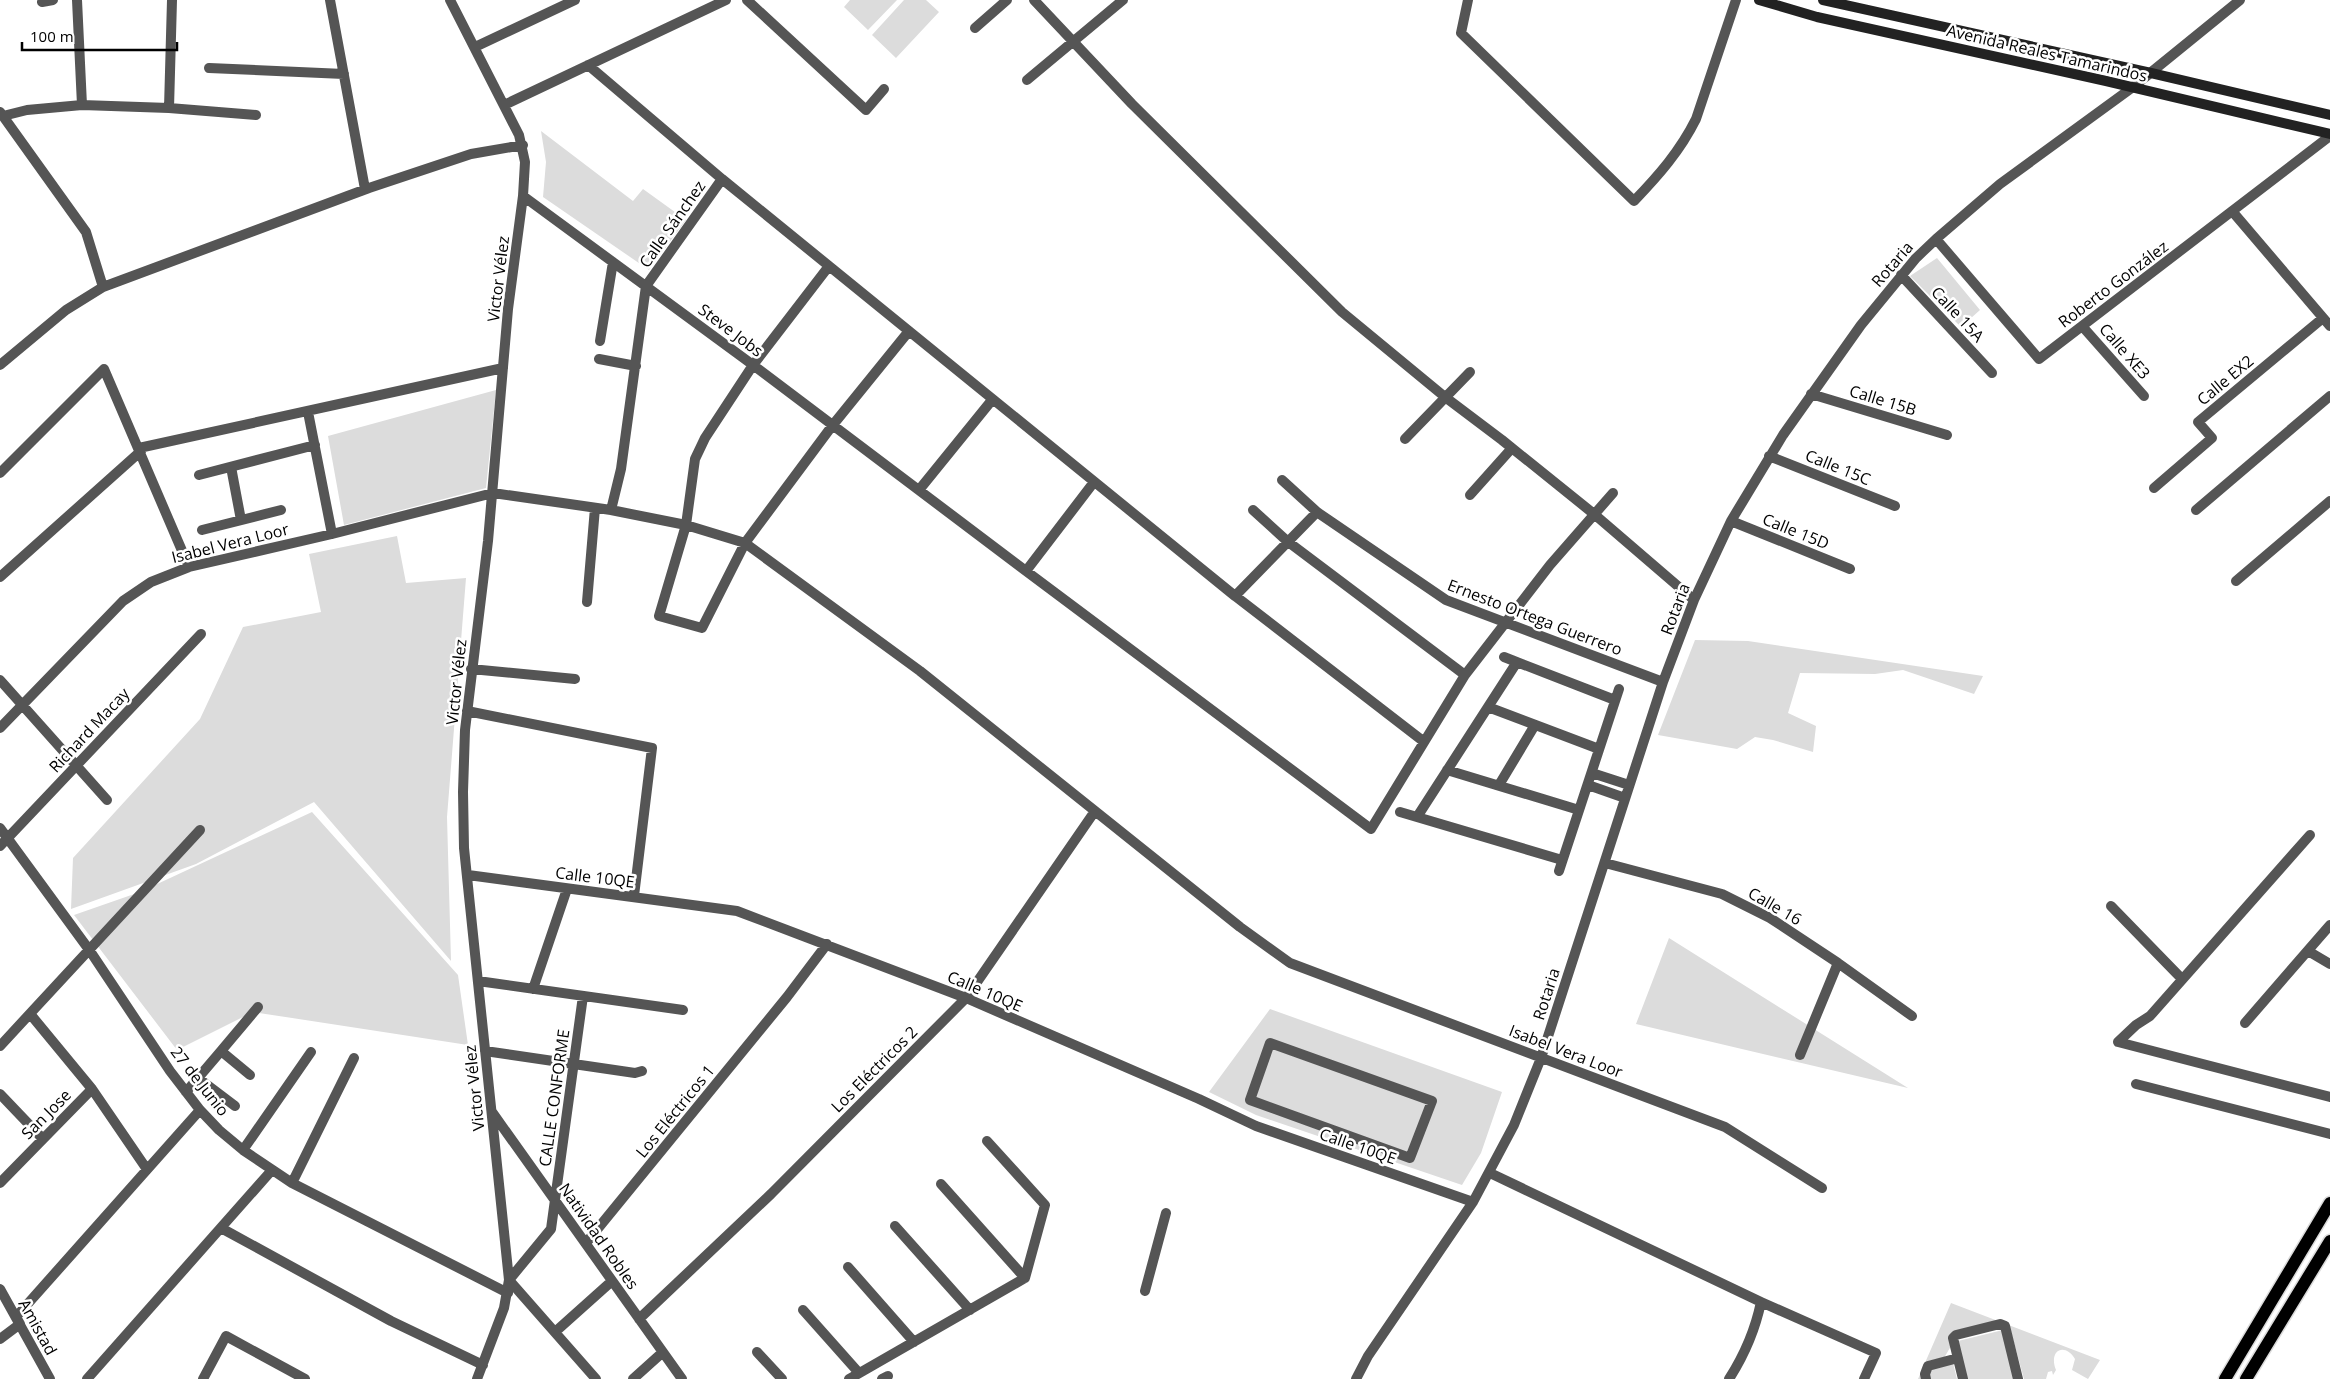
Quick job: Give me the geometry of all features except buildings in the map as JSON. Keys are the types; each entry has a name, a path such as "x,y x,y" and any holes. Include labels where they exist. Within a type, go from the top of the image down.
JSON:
{"main road":[{"name":"Avenida Reales Tamarindos","path":"1759,0 1837,22 2133,87 2330,135"},
{"name":"Avenida Reales Tamarindos","path":"1824,0 2152,73 2330,115"},
{"path":"1837,22 1841,5"},
{"path":"2225,1379 2330,1203"},
{"path":"2246,1379 2330,1241"}],"street":[{"path":"42,2 53,0"},
{"path":"77,0 82,103"},
{"path":"169,108 172,0"},
{"path":"322,0 330,0 365,189"},
{"name":"Victor Vélez","path":"450,0 504,105 522,145 525,162 523,196 502,368 486,561 467,711 463,817 509,1280 508,1293 477,1379"},
{"path":"475,47 575,0"},
{"path":"504,105 726,0"},
{"path":"747,0 866,110 884,89"},
{"path":"974,28 1007,0"},
{"path":"1034,0 1132,104 1332,302 1446,397 1594,514 1694,600"},
{"path":"1027,80 1123,0"},
{"path":"1468,0 1461,33 1634,200 1665,168 1688,135 1703,99 1736,0"},
{"name":"Rotaria","path":"1356,1379 1368,1356 1473,1202 1514,1125 1541,1058 1663,682 1694,600 1731,521 1769,456 1861,325 1901,275 1936,239 2000,184 2152,73 2240,0"},
{"path":"588,65 722,179 992,400 1235,596 1423,741 1465,675 1550,565 1613,493"},
{"path":"209,68 344,74"},
{"path":"103,287 86,232 1,114 82,103 256,115"},
{"name":"Roberto González","path":"1936,239 2039,359 2330,135"},
{"path":"0,365 66,310 103,287 365,189 471,154 522,145"},
{"name":"Calle Sánchez","path":"646,286 722,179"},
{"name":"Steve Jobs","path":"523,196 753,365 1371,829 1423,741"},
{"path":"2232,211 2326,322"},
{"path":"600,341 613,262"},
{"path":"829,266 753,365 705,438 695,459 686,525 659,616 702,628 745,543 832,426 909,331"},
{"name":"Calle 15A","path":"1901,275 1992,373"},
{"path":"611,510 621,469 646,286"},
{"name":"Calle EX2","path":"2154,488 2212,438 2198,422 2326,322"},
{"name":"Calle XE3","path":"2082,326 2144,396"},
{"path":"599,359 636,366"},
{"path":"0,577 140,450 502,368"},
{"path":"0,473 104,369 190,567"},
{"path":"1405,439 1470,372"},
{"name":"Calle 15B","path":"1811,394 1947,435"},
{"path":"2196,510 2330,396"},
{"path":"919,490 992,400"},
{"path":"308,412 332,534"},
{"path":"199,475 315,445"},
{"path":"1470,495 1512,448"},
{"name":"Calle 15C","path":"1769,456 1895,506"},
{"path":"231,468 242,520"},
{"name":"Ernesto Ortega Guerrero","path":"1282,480 1316,512 1439,596 1663,682"},
{"path":"1026,571 1094,482"},
{"name":"Isabel Vera Loor","path":"0,728 122,601 151,582 190,567 332,534 493,493 611,510 686,525 745,543 920,671 1240,927 1290,963 1725,1127 1822,1188"},
{"path":"2236,581 2330,500"},
{"path":"587,602 595,508"},
{"path":"202,530 281,510"},
{"path":"1252,510 1287,541 1465,675"},
{"path":"1235,596 1316,512"},
{"name":"Calle 15D","path":"1731,521 1850,568"},
{"name":"Richard Macay","path":"0,846 201,634"},
{"path":"1504,657 1615,700"},
{"path":"1417,817 1518,662"},
{"path":"471,669 574,679"},
{"path":"0,680 107,800"},
{"path":"1559,871 1619,689"},
{"path":"1488,707 1599,749"},
{"path":"467,711 652,748 634,896"},
{"path":"1499,785 1535,725"},
{"path":"1447,770 1579,810"},
{"path":"1592,773 1629,785"},
{"path":"1588,785 1625,798"},
{"name":"Los Eléctricos 2","path":"639,1319 771,1194 966,998 1095,811"},
{"path":"1400,812 1562,860"},
{"name":"27 de Junio","path":"0,828 90,951 186,1092 219,1130 292,1183 508,1293"},
{"path":"0,1046 31,1015 200,830"},
{"path":"2310,835 2150,1016 2136,1025 2118,1042 2330,1097"},
{"name":"Calle 16","path":"1605,863 1722,894 1770,918 1838,963 1912,1016"},
{"name":"Calle 10QE","path":"468,875 737,911 966,998 1199,1099 1256,1126 1473,1202"},
{"path":"534,989 566,889"},
{"path":"2111,906 2182,979"},
{"path":"2245,1023 2330,925"},
{"name":"Los Eléctricos 1","path":"586,1243 787,997 827,944"},
{"path":"2308,951 2330,964"},
{"path":"1800,1055 1838,963"},
{"path":"478,981 683,1010"},
{"name":"CALLE CONFORME","path":"509,1280 551,1230 583,996"},
{"path":"186,1092 258,1007"},
{"path":"31,1015 92,1089 146,1168"},
{"path":"1270,1043 1432,1101 1410,1158 1250,1100 1270,1043"},
{"path":"221,1051 250,1075"},
{"path":"486,1051 635,1073 642,1071"},
{"path":"244,1150 311,1052"},
{"path":"292,1183 354,1058"},
{"path":"198,1078 235,1106"},
{"path":"2136,1084 2330,1134"},
{"name":"San Jose","path":"0,1183 92,1089"},
{"path":"0,1094 42,1138"},
{"path":"0,1339 146,1168 200,1110"},
{"name":"Natividad Robles","path":"492,1111 682,1379"},
{"path":"849,1379 1025,1278 1045,1205 987,1141"},
{"path":"87,1379 272,1170"},
{"path":"1490,1173 1761,1302 1876,1353 1864,1379"},
{"path":"941,1184 1025,1278"},
{"path":"1145,1291 1166,1213"},
{"path":"895,1226 970,1310"},
{"path":"221,1228 391,1321 483,1365"},
{"path":"848,1267 914,1342"},
{"path":"509,1280 596,1379"},
{"path":"555,1332 612,1281"},
{"name":"Amistad","path":"0,1289 50,1379"},
{"path":"1729,1379 1746,1352 1761,1302"},
{"path":"803,1310 860,1373"},
{"path":"1963,1379 1953,1338 1956,1334 2000,1324 2005,1326 2018,1379"},
{"path":"203,1379 226,1336 304,1379"},
{"path":"633,1379 662,1352"},
{"path":"757,1352 782,1379"},
{"path":"1926,1379 1925,1374 1928,1366 1958,1358"}],"shaded area":[{"path":"850,0 897,0 868,30 844,7"},
{"path":"904,0 926,0 939,12 896,58 872,35"},
{"path":"541,131 633,201 643,189 686,220 649,270 543,197 546,162"},
{"path":"1937,258 1980,310 1961,327 1910,276"},
{"path":"496,390 486,488 344,525 328,436"},
{"path":"397,536 406,583 466,578 447,817 451,961 314,802 196,864 71,909 73,858 200,719 243,627 321,612 309,554"},
{"path":"1695,640 1748,641 1983,676 1974,694 1903,670 1875,674 1800,673 1788,713 1816,726 1813,752 1773,740 1755,737 1737,749 1658,735"},
{"path":"312,812 458,975 468,1045 253,1012 177,1050 74,915 140,892"},
{"path":"1669,938 1908,1088 1636,1024"},
{"path":"1270,1009 1502,1092 1481,1153 1462,1185 1256,1115 1209,1092"},
{"path":"1951,1303 2100,1360 2088,1379 2072,1370 2075,1359 2067,1351 2062,1350 2056,1353 2054,1357 2056,1370 2053,1375 2052,1371 2048,1372 2046,1379 2024,1379 2010,1328 1954,1331 1951,1346 1944,1358 1928,1361 1923,1379 1918,1379"},
{"path":"2003,1330 2015,1379 1967,1379 1958,1341"},
{"path":"1953,1363 1957,1379 1931,1379 1929,1369"}]}
